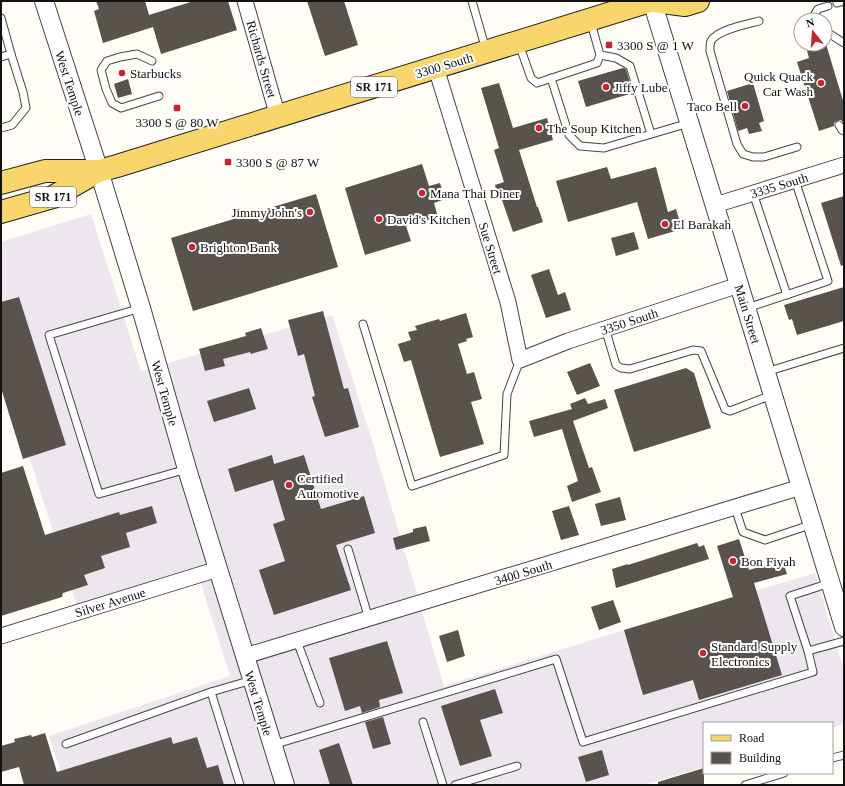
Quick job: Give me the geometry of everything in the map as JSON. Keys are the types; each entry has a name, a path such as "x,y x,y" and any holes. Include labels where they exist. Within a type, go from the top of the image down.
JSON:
{"main road":[{"name":"3300 South","path":"1,183 45,171 99,170 117,166 651,1"},
{"path":"655,1 685,5 698,1"},
{"name":"3300 South","path":"1,212 52,197 99,170"}],"street":[{"name":"West Temple","path":"44,1 99,170 141,308 187,469 285,785"},
{"name":"Richards Street","path":"245,1 278,117"},
{"name":"Main Street","path":"651,1 844,627"},
{"name":"Sue Street","path":"436,68 508,302 520,360"},
{"name":"3335 South","path":"715,205 844,165"},
{"name":"3350 South","path":"520,360 605,328 739,285"},
{"name":"3400 South","path":"245,656 801,487"},
{"name":"Silver Avenue","path":"1,636 218,569"}],"lane":[{"path":"472,1 487,52"},
{"path":"816,12 818,9 828,6"},
{"path":"1,18 23,92 26,108 12,125 1,128"},
{"path":"519,42 531,78 537,83 597,63 600,55 590,20"},
{"path":"758,21 735,27 720,33 711,41 710,51 737,144 743,154 753,158 764,157 797,147"},
{"path":"833,36 844,43"},
{"path":"1,57 12,54"},
{"path":"152,61 137,54 120,56 107,62 102,70 106,89 112,103 121,108 159,96"},
{"path":"600,55 616,58 630,66 651,134"},
{"path":"551,78 569,135 580,146 604,148 689,123"},
{"path":"840,125 844,131"},
{"path":"746,309 828,281 795,180"},
{"path":"753,193 787,295"},
{"path":"141,308 49,335 99,494 187,469"},
{"path":"363,324 412,486 504,455 507,394 520,360"},
{"path":"605,328 616,364 621,368 630,369 694,350 701,351 725,409 730,411 773,395"},
{"path":"766,372 844,348"},
{"path":"735,508 743,532 765,540 813,524"},
{"path":"348,549 369,619"},
{"path":"273,745 556,659 583,742 813,672 808,651 790,596 831,583"},
{"path":"297,641 320,703"},
{"path":"808,651 844,641"},
{"path":"66,744 211,692 252,680"},
{"path":"211,692 240,785"},
{"path":"423,722 443,785"},
{"path":"833,758 844,754"},
{"path":"455,785 517,766"},
{"path":"745,785 781,774"}],"shaded area":[{"path":"91,214 141,371 332,315 371,437 444,686 815,573 844,670 844,724 833,728 833,722 703,722 703,767 644,785 65,785 49,736 230,676 196,568 76,604 1,368 1,242"}],"building":[{"path":"96,1 145,1 149,15 194,1 228,1 237,30 161,54 153,27 103,43 94,11 99,9"},
{"path":"307,1 344,1 358,45 325,56"},
{"name":"Quick Quack Car Wash","path":"807,52 828,52 844,104 844,123 841,120 837,121 834,123 834,126 819,131 797,62 809,58"},
{"name":"Jiffy Lube","path":"623,68 626,69 633,93 586,107 578,81"},
{"path":"128,79 132,94 118,98 114,84"},
{"path":"499,83 513,128 547,118 553,140 519,150 543,222 513,232 501,197 498,198 495,185 504,182 494,150 499,148 481,88"},
{"name":"Taco Bell","path":"753,83 764,121 759,123 762,131 749,134 747,128 738,131 727,91"},
{"path":"422,164 429,186 440,183 445,199 434,203 438,217 406,226 411,241 365,255 345,188"},
{"path":"607,167 611,179 656,167 668,212 676,209 682,229 648,239 637,202 568,222 556,181"},
{"path":"316,194 338,267 193,311 171,238"},
{"path":"844,196 844,265 841,266 821,203"},
{"path":"634,232 639,249 616,256 611,238"},
{"path":"549,269 558,295 565,292 571,310 546,318 531,275"},
{"path":"844,287 844,321 797,335 792,319 789,320 784,305"},
{"path":"19,297 66,445 23,459 1,388 1,302"},
{"path":"323,311 344,389 348,388 359,427 325,437 312,397 315,396 304,354 298,356 288,320"},
{"path":"466,313 473,337 458,344 467,374 474,372 482,399 471,402 484,444 440,457 411,360 404,362 398,344 411,340 408,332 417,330 415,326 439,319 440,321"},
{"path":"261,328 268,349 223,359 225,366 205,371 199,349 246,336 245,333"},
{"path":"590,363 600,386 577,395 567,372"},
{"path":"686,368 694,373 711,428 634,452 614,390"},
{"path":"249,388 256,409 214,422 207,401"},
{"path":"585,398 588,404 605,399 608,408 573,421 589,468 592,467 601,492 572,502 567,486 578,481 562,429 534,437 529,421 572,409 570,404"},
{"path":"272,455 274,464 304,455 321,509 364,496 375,533 336,545 351,590 274,615 259,570 285,561 273,524 285,520 273,480 235,492 228,469"},
{"path":"23,466 45,535 119,512 120,515 152,506 157,523 126,533 130,547 101,556 105,568 84,575 88,585 63,593 62,597 1,616 1,473"},
{"path":"620,497 626,520 601,526 595,504"},
{"path":"569,506 579,535 561,540 552,511"},
{"path":"426,526 430,541 396,550 393,538 413,532 413,529"},
{"name":"Standard Supply Electronics","path":"739,539 749,570 782,560 787,574 754,583 782,675 699,700 693,680 643,695 624,630 733,597 717,546"},
{"path":"697,543 699,547 704,545 709,559 616,588 612,569"},
{"path":"613,600 621,622 599,630 591,607"},
{"path":"458,630 465,656 447,662 439,636"},
{"path":"387,641 403,693 379,700 380,707 362,713 360,706 345,711 329,658"},
{"path":"495,689 503,713 480,720 492,756 460,766 441,706"},
{"path":"383,717 391,744 373,749 365,722"},
{"path":"45,733 57,772 171,737 173,744 197,737 207,768 218,765 224,785 24,785 19,767 1,772 1,746 15,742 14,739 31,735 32,737"},
{"path":"339,743 353,785 330,785 319,750"},
{"path":"602,750 609,775 586,782 578,757"},
{"path":"703,768 704,785 658,785 658,782"}],"place":[{"name":"3300 S @ 1 W","path":"609,45"},
{"name":"Starbucks","path":"122,73"},
{"name":"Quick Quack Car Wash","path":"821,83"},
{"name":"Jiffy Lube","path":"606,87"},
{"name":"Taco Bell","path":"745,106"},
{"name":"3300 S @ 80 W","path":"177,108"},
{"name":"The Soup Kitchen","path":"539,128"},
{"name":"3300 S @ 87 W","path":"228,162"},
{"name":"Mana Thai Diner","path":"422,193"},
{"name":"Jimmy John's","path":"310,212"},
{"name":"David's Kitchen","path":"379,219"},
{"name":"El Barakah","path":"665,224"},
{"name":"Brighton Bank","path":"192,247"},
{"name":"Certified Automotive","path":"289,485"},
{"name":"Bon Fiyah","path":"733,561"},
{"name":"Standard Supply Electronics","path":"703,653"}]}
